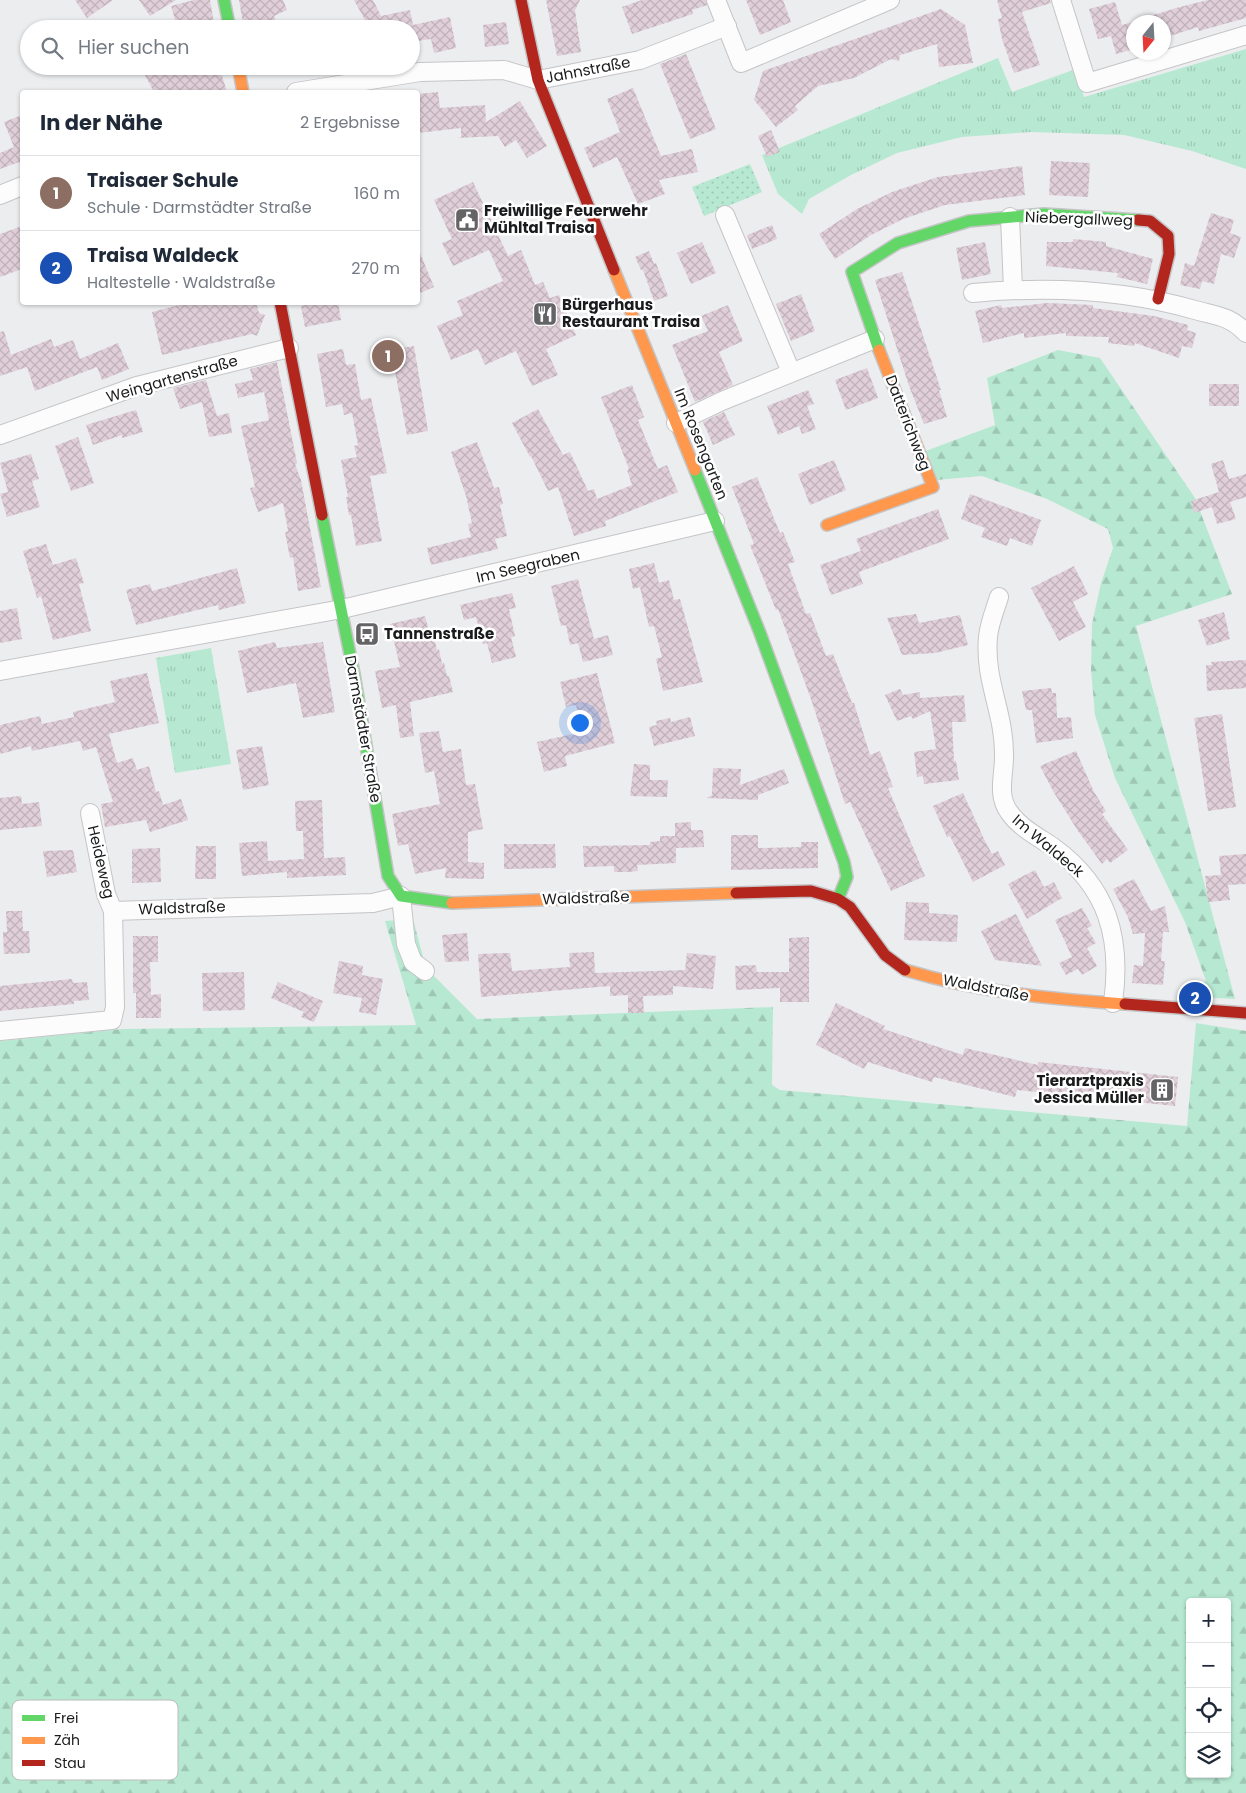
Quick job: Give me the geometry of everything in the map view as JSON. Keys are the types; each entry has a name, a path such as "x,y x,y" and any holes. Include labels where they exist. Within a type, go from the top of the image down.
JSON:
{"street":[{"path":"224,0 228,20"},
{"name":"Im Rosengarten","path":"521,0 538,80 760,633 844,862 847,877 838,898"},
{"path":"716,0 742,63 890,0"},
{"path":"1061,0 1087,83 1246,35"},
{"name":"Jahnstraße","path":"420,72 504,70 538,80 640,60 727,26"},
{"path":"240,75 243,90"},
{"name":"Jahnstraße","path":"308,90 401,75"},
{"path":"0,195 20,187"},
{"path":"725,215 791,372"},
{"name":"Niebergallweg","path":"852,272 898,243 969,221 1053,215 1150,222 1168,236 1169,254 1158,299"},
{"name":"Niebergallweg","path":"1010,217 1014,289"},
{"name":"Datterichweg","path":"827,524 933,487 875,339 852,272"},
{"path":"973,293 1014,289 1080,290 1158,299 1234,321 1246,333"},
{"name":"Darmstädter Straße","path":"281,305 342,609 388,876 401,896 406,944 413,962 425,971"},
{"path":"676,423 791,372 875,339"},
{"name":"Weingartenstraße","path":"0,435 137,386 289,348"},
{"name":"Im Seegraben","path":"342,609 715,521"},
{"name":"Im Waldeck","path":"999,597 988,636 988,666 990,683 1003,733 1005,755 1001,786 1003,799 1008,811 1025,829 1053,847 1081,870 1100,895 1115,943 1116,969 1112,1003"},
{"path":"0,671 342,609"},
{"name":"Heideweg","path":"90,813 106,894 113,910"},
{"name":"Waldstraße","path":"113,910 373,903 401,896 444,903 803,891 838,898 850,907 885,955 905,970 935,979 1035,998 1246,1013"},
{"path":"0,1031 112,1020 115,1007 113,910"}],"green space":[{"path":"1246,49 1246,169 1192,151 1124,135 1031,132 962,137 897,153 851,175 809,199 802,214 778,194 762,155 998,58 1012,92 1076,69 1084,97"},
{"path":"750,164 762,192 704,216 692,187"},
{"path":"1058,350 1100,358 1195,498 1232,594 1136,626 1235,999 1180,996 1206,981 1185,922 1115,778 1095,715 1091,670 1092,624 1101,583 1113,548 1108,529 1047,499 982,476 936,480 923,452 995,425 987,378"},
{"path":"211,648 231,764 175,773 156,658"},
{"path":"413,919 426,968 477,1019 773,1007 772,1085 780,1090 1187,1126 1196,1023 1246,1031 1246,1793 0,1793 0,1041 122,1029 416,1025 385,921"}],"building":[{"path":"75,0 113,0 87,18"},
{"path":"139,0 176,0 150,16"},
{"path":"194,0 210,0 213,20 175,20 171,6"},
{"path":"239,0 283,0 287,10 274,16 275,20 242,20"},
{"path":"354,0 373,0 381,16 410,10 412,20 365,20"},
{"path":"546,0 580,0 575,10 581,52 557,56"},
{"path":"642,0 706,0 707,5 692,10 693,14 632,34 622,7"},
{"path":"746,0 783,0 791,22 760,35"},
{"path":"997,0 1050,0 1051,3 1022,12 1040,65 1014,73 1002,39 998,19 1002,18"},
{"path":"1208,0 1246,0 1246,18 1199,31 1198,27 1171,36 1171,15 1154,15"},
{"path":"1115,2 1122,25 1126,24 1126,51 1116,54 1111,36 1098,39 1089,9"},
{"path":"941,9 965,25 973,63 939,67 937,44 900,55 899,61 891,59 854,78 818,86 795,106 798,110 776,127 754,100 763,71"},
{"path":"450,17 456,48 434,53 431,39 420,41 420,23"},
{"path":"506,22 509,44 485,47 483,25"},
{"path":"686,54 716,129 690,139 660,64"},
{"path":"145,75 222,75 226,90 153,90"},
{"path":"633,88 661,156 692,149 698,172 659,180 665,194 638,204 617,157 593,168 584,148 620,132 607,99"},
{"path":"438,92 440,108 485,105 486,122 520,101 547,146 527,158 516,140 505,147 498,136 458,138 461,137 461,128 420,133 420,94"},
{"path":"20,116 20,164 19,162 0,169 0,153 14,147 4,122"},
{"path":"771,130 780,152 767,157 758,136"},
{"path":"1051,161 1090,163 1088,197 1049,195"},
{"path":"1022,166 1025,195 945,205 903,219 871,235 835,259 819,234 857,209 892,192 938,177"},
{"path":"473,182 508,256 521,250 535,285 543,282 550,298 559,295 576,335 546,349 558,375 532,386 516,351 485,365 478,349 451,360 437,326 463,315 457,301 503,281 489,250 453,266 442,243 452,239 434,200"},
{"path":"1211,213 1234,220 1230,233 1241,237 1234,258 1221,254 1214,284 1202,281 1200,289 1180,285 1185,263 1194,266"},
{"path":"772,225 777,239 752,249 747,235"},
{"path":"20,227 20,270 0,277 0,234"},
{"path":"1073,239 1106,242 1106,246 1153,259 1147,284 1117,277 1118,273 1046,266 1047,242 1073,242"},
{"path":"702,242 716,273 691,284 677,253"},
{"path":"985,242 991,274 962,280 956,248"},
{"path":"649,251 654,264 656,263 668,296 654,301 643,270 641,270 635,257"},
{"path":"420,253 434,287 420,293"},
{"path":"902,272 941,390 939,390 947,417 924,424 909,386 875,280"},
{"path":"801,294 815,331 791,341 776,304"},
{"path":"1047,303 1093,305 1093,308 1154,316 1188,325 1187,330 1196,333 1192,348 1182,346 1179,358 1135,343 1134,346 1108,343 1109,337 1066,336 1066,333 1024,338 1024,333 983,343 975,311 1001,305 1002,308"},
{"path":"179,305 257,305 259,313 265,315 257,336 252,334 162,355 152,312"},
{"path":"338,305 341,320 305,327 301,306"},
{"path":"728,305 743,341 719,352 733,385 695,402 672,345 708,331 701,316"},
{"path":"4,331 11,355 51,339 54,347 73,340 80,359 118,343 129,369 102,380 97,367 35,391 27,367 0,376 0,332"},
{"path":"414,346 428,431 407,435 391,350"},
{"path":"343,349 346,365 355,364 361,400 371,398 387,473 370,476 382,541 356,546 351,515 349,515 346,497 348,497 341,460 357,457 354,446 358,445 352,413 344,415 342,404 326,407 317,354"},
{"path":"277,362 297,463 295,464 301,480 321,587 298,591 293,557 290,558 285,532 288,531 283,503 258,512 250,488 255,487 241,426 269,420 264,392 238,398 235,384 253,380 250,369"},
{"path":"867,368 878,398 846,410 835,380"},
{"path":"206,380 217,416 229,413 232,433 209,437 202,402 180,409 173,388"},
{"path":"1209,384 1239,384 1239,406 1209,406"},
{"path":"632,385 644,417 638,420 658,469 667,465 678,492 605,521 606,526 574,536 558,487 548,491 512,423 538,409 563,455 570,452 588,491 594,489 597,499 632,485 627,470 629,469 601,397"},
{"path":"808,390 814,404 807,406 816,429 802,434 799,426 778,435 767,406"},
{"path":"136,410 143,432 122,438 122,435 93,445 86,425"},
{"path":"724,412 735,435 713,445 703,422"},
{"path":"78,437 94,483 71,491 55,446"},
{"path":"477,442 494,488 499,487 503,504 500,505 507,536 495,539 498,549 431,565 427,548 471,537 468,524 472,523 466,496 451,452"},
{"path":"31,454 39,479 32,481 40,507 7,517 0,494 8,492 0,463"},
{"path":"834,460 846,490 810,505 798,474"},
{"path":"1223,460 1229,479 1246,474 1246,497 1230,502 1236,519 1217,524 1212,507 1194,513 1191,501 1219,492 1211,464"},
{"path":"757,477 780,533 783,532 795,562 788,564 806,614 810,613 826,656 833,654 852,703 854,703 870,755 880,751 893,787 888,788 925,876 891,891 850,802 845,804 812,702 778,609 776,610 750,545 754,544 732,487"},
{"path":"970,494 1041,520 1032,546 1010,538 1007,546 981,537 985,528 961,519"},
{"path":"938,509 949,539 859,572 863,584 831,595 820,565 861,551 856,539"},
{"path":"46,544 53,565 76,558 84,583 79,584 91,631 53,640 41,596 37,598 23,551"},
{"path":"654,563 659,583 669,580 674,600 680,599 703,682 663,691 656,659 662,657 654,626 649,627 640,587 633,589 629,569"},
{"path":"1074,566 1088,594 1073,602 1086,627 1059,641 1031,588"},
{"path":"237,568 246,603 219,610 218,605 136,625 126,590 150,584 152,591"},
{"path":"578,579 594,639 608,635 613,655 583,662 578,643 570,645 566,625 561,626 551,586"},
{"path":"512,593 516,608 509,609 515,636 511,637 516,657 492,663 487,643 483,644 476,617 464,620 460,605"},
{"path":"17,608 22,639 0,643 0,611"},
{"path":"1224,612 1230,639 1207,646 1198,620"},
{"path":"916,614 919,623 960,615 968,645 935,653 902,655 887,618"},
{"path":"425,616 430,635 433,634 453,692 410,702 414,736 400,738 396,705 382,708 375,671 400,667 390,624"},
{"path":"275,642 277,648 323,642 335,712 303,718 296,683 247,693 238,651"},
{"path":"1246,660 1246,688 1207,691 1206,665 1212,665 1211,662"},
{"path":"147,673 159,723 109,734 117,763 133,758 137,770 149,766 156,792 159,791 163,805 181,799 188,820 150,832 146,820 105,827 101,804 113,802 96,747 83,751 80,741 32,751 31,746 0,754 0,725 40,716 42,724 74,717 73,712 115,702 110,681"},
{"path":"597,673 615,743 565,756 567,766 544,772 537,742 582,732 576,705 566,707 560,682"},
{"path":"1051,688 1052,693 1056,693 1057,718 1071,717 1073,738 1036,743 1032,710 1026,710 1022,691"},
{"path":"900,689 903,695 920,692 920,698 964,695 966,722 952,722 954,761 956,761 959,780 924,784 923,776 917,777 914,752 936,749 930,711 913,719 911,716 897,721 885,695"},
{"path":"1222,714 1236,807 1208,811 1194,718"},
{"path":"690,717 695,736 654,746 649,727 657,725 656,721 670,718 671,722"},
{"path":"439,731 443,752 461,749 466,785 475,784 483,829 468,832 468,862 484,863 484,879 445,878 446,868 415,874 408,844 398,846 392,814 440,804 434,771 425,773 419,733"},
{"path":"262,746 269,785 243,790 236,750"},
{"path":"1076,751 1094,792 1106,811 1102,814 1128,850 1110,863 1107,859 1102,864 1078,831 1040,766"},
{"path":"634,764 650,765 650,780 668,780 667,797 630,796"},
{"path":"713,768 741,769 740,785 784,769 789,783 758,795 758,800 707,798 712,795"},
{"path":"963,793 992,854 998,851 1005,865 973,882 950,836 947,837 933,806"},
{"path":"21,796 22,804 39,802 42,826 0,830 0,798"},
{"path":"322,800 324,858 345,857 346,875 287,878 287,872 242,876 239,843 267,841 268,861 304,859 303,831 296,831 295,801"},
{"path":"691,822 691,830 703,830 704,847 676,848 676,863 637,865 638,871 628,872 614,872 614,866 584,867 583,846 650,845 650,842 660,841 660,836 675,836 675,823"},
{"path":"731,835 758,835 758,848 801,847 801,842 818,842 818,868 731,870"},
{"path":"504,844 555,844 556,868 504,869"},
{"path":"196,846 216,846 216,879 195,879"},
{"path":"160,848 161,882 132,883 132,849"},
{"path":"73,850 77,872 47,877 43,851"},
{"path":"1246,854 1246,884 1228,885 1230,900 1208,902 1205,876 1221,875 1219,856"},
{"path":"1035,870 1044,887 1054,882 1062,898 1027,919 1008,884"},
{"path":"1134,879 1151,911 1165,906 1169,932 1163,932 1161,961 1165,961 1163,985 1132,983 1134,965 1143,966 1145,933 1133,934 1128,917 1113,889"},
{"path":"906,902 929,903 929,913 958,915 957,942 904,940"},
{"path":"1082,908 1092,926 1087,928 1096,943 1087,948 1097,966 1082,975 1078,969 1066,975 1059,963 1072,957 1055,920"},
{"path":"6,911 22,911 23,931 29,931 30,953 4,954 3,932 7,932"},
{"path":"1016,914 1042,966 995,960 981,931"},
{"path":"467,933 469,961 445,962 442,935"},
{"path":"133,936 158,936 158,962 150,962 151,995 161,994 161,1018 136,1018 136,993 133,993"},
{"path":"809,937 809,1002 780,1002 780,988 736,990 735,966 754,965 757,972 789,972 789,938"},
{"path":"594,952 595,973 685,970 687,953 716,956 713,989 673,986 673,995 643,996 644,1013 628,1013 628,995 610,996 610,986 481,997 478,954 510,953 512,971 570,967 569,953"},
{"path":"339,961 363,966 362,975 383,979 376,1015 359,1012 362,998 333,993"},
{"path":"244,972 245,1010 203,1011 202,973"},
{"path":"72,979 73,983 87,982 89,1000 74,1001 74,1004 0,1011 0,986"},
{"path":"278,982 323,1001 314,1022 301,1017 304,1012 271,998"},
{"path":"836,1003 885,1026 883,1029 963,1055 965,1048 1038,1065 1038,1062 1178,1077 1175,1106 1017,1090 1015,1097 934,1077 932,1082 868,1062 864,1069 816,1045"}],"traffic: fast":[{"path":"224,0 228,20"},
{"path":"879,350 852,272 898,243 969,221 1044,214 1138,220"},
{"path":"695,470 760,633 844,862 847,877 838,899"},
{"path":"322,515 354,674 388,876 401,896 452,903"}],"traffic: slow":[{"path":"240,75 243,90"},
{"path":"614,270 695,470"},
{"path":"827,525 933,487 879,350"},
{"path":"452,903 736,893"},
{"path":"905,970 932,978 987,989 1069,1000 1125,1004"}],"traffic: jam":[{"path":"521,0 538,80 614,270"},
{"path":"1138,220 1150,221 1168,236 1169,254 1158,299"},
{"path":"281,305 322,515"},
{"path":"736,893 811,891 838,899 850,907 885,955 905,970"},
{"path":"1125,1004 1246,1013"}],"place":[{"name":"Freiwillige Feuerwehr Mühltal Traisa","path":"467,220"},
{"name":"Bürgerhaus Restaurant Traisa","path":"545,314"},
{"name":"Traisaer Schule","path":"388,356"},
{"name":"Tannenstraße","path":"367,634"},
{"name":"Traisa Waldeck","path":"1195,998"},
{"name":"Tierarztpraxis Jessica Müller","path":"1162,1090"}]}
